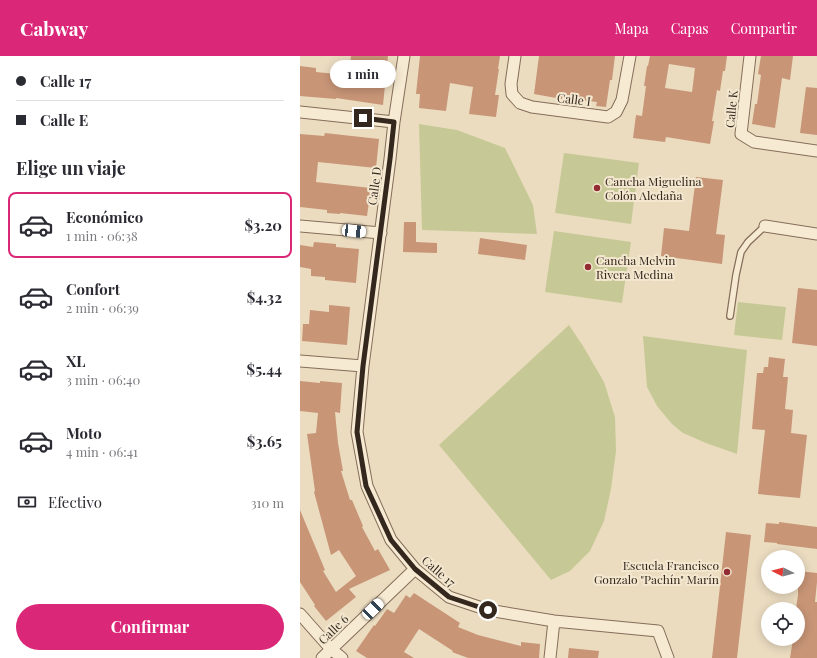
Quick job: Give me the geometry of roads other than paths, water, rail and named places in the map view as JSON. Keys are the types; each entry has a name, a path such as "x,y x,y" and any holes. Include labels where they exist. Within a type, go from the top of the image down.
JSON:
{"street":[{"name":"Calle D","path":"363,366 394,122 404,56"},
{"name":"Calle I","path":"515,56 511,84 512,94 520,103 532,107 608,116 616,112 622,100 630,56"},
{"name":"Calle K","path":"750,56 742,134 754,142 817,151"},
{"path":"300,112 394,122"},
{"path":"300,226 381,233"},
{"path":"765,226 817,234"},
{"path":"300,361 363,366"},
{"name":"Calle 17","path":"363,366 357,432 366,486 391,540 415,569 449,597 488,610 554,621 658,631 668,658"},
{"name":"Calle 6","path":"322,658 415,569"},
{"path":"300,614 331,649 342,658"},
{"path":"550,658 554,621"}],"lane":[{"path":"730,316 741,252 748,242 765,226"}],"place":[{"name":"Cancha Miguelina Colón Aledaña","path":"597,188"},
{"name":"Cancha Melvin Rivera Medina","path":"588,267"},
{"name":"Escuela Francisco Gonzalo \"Pachín\" Marín","path":"727,572"}]}
